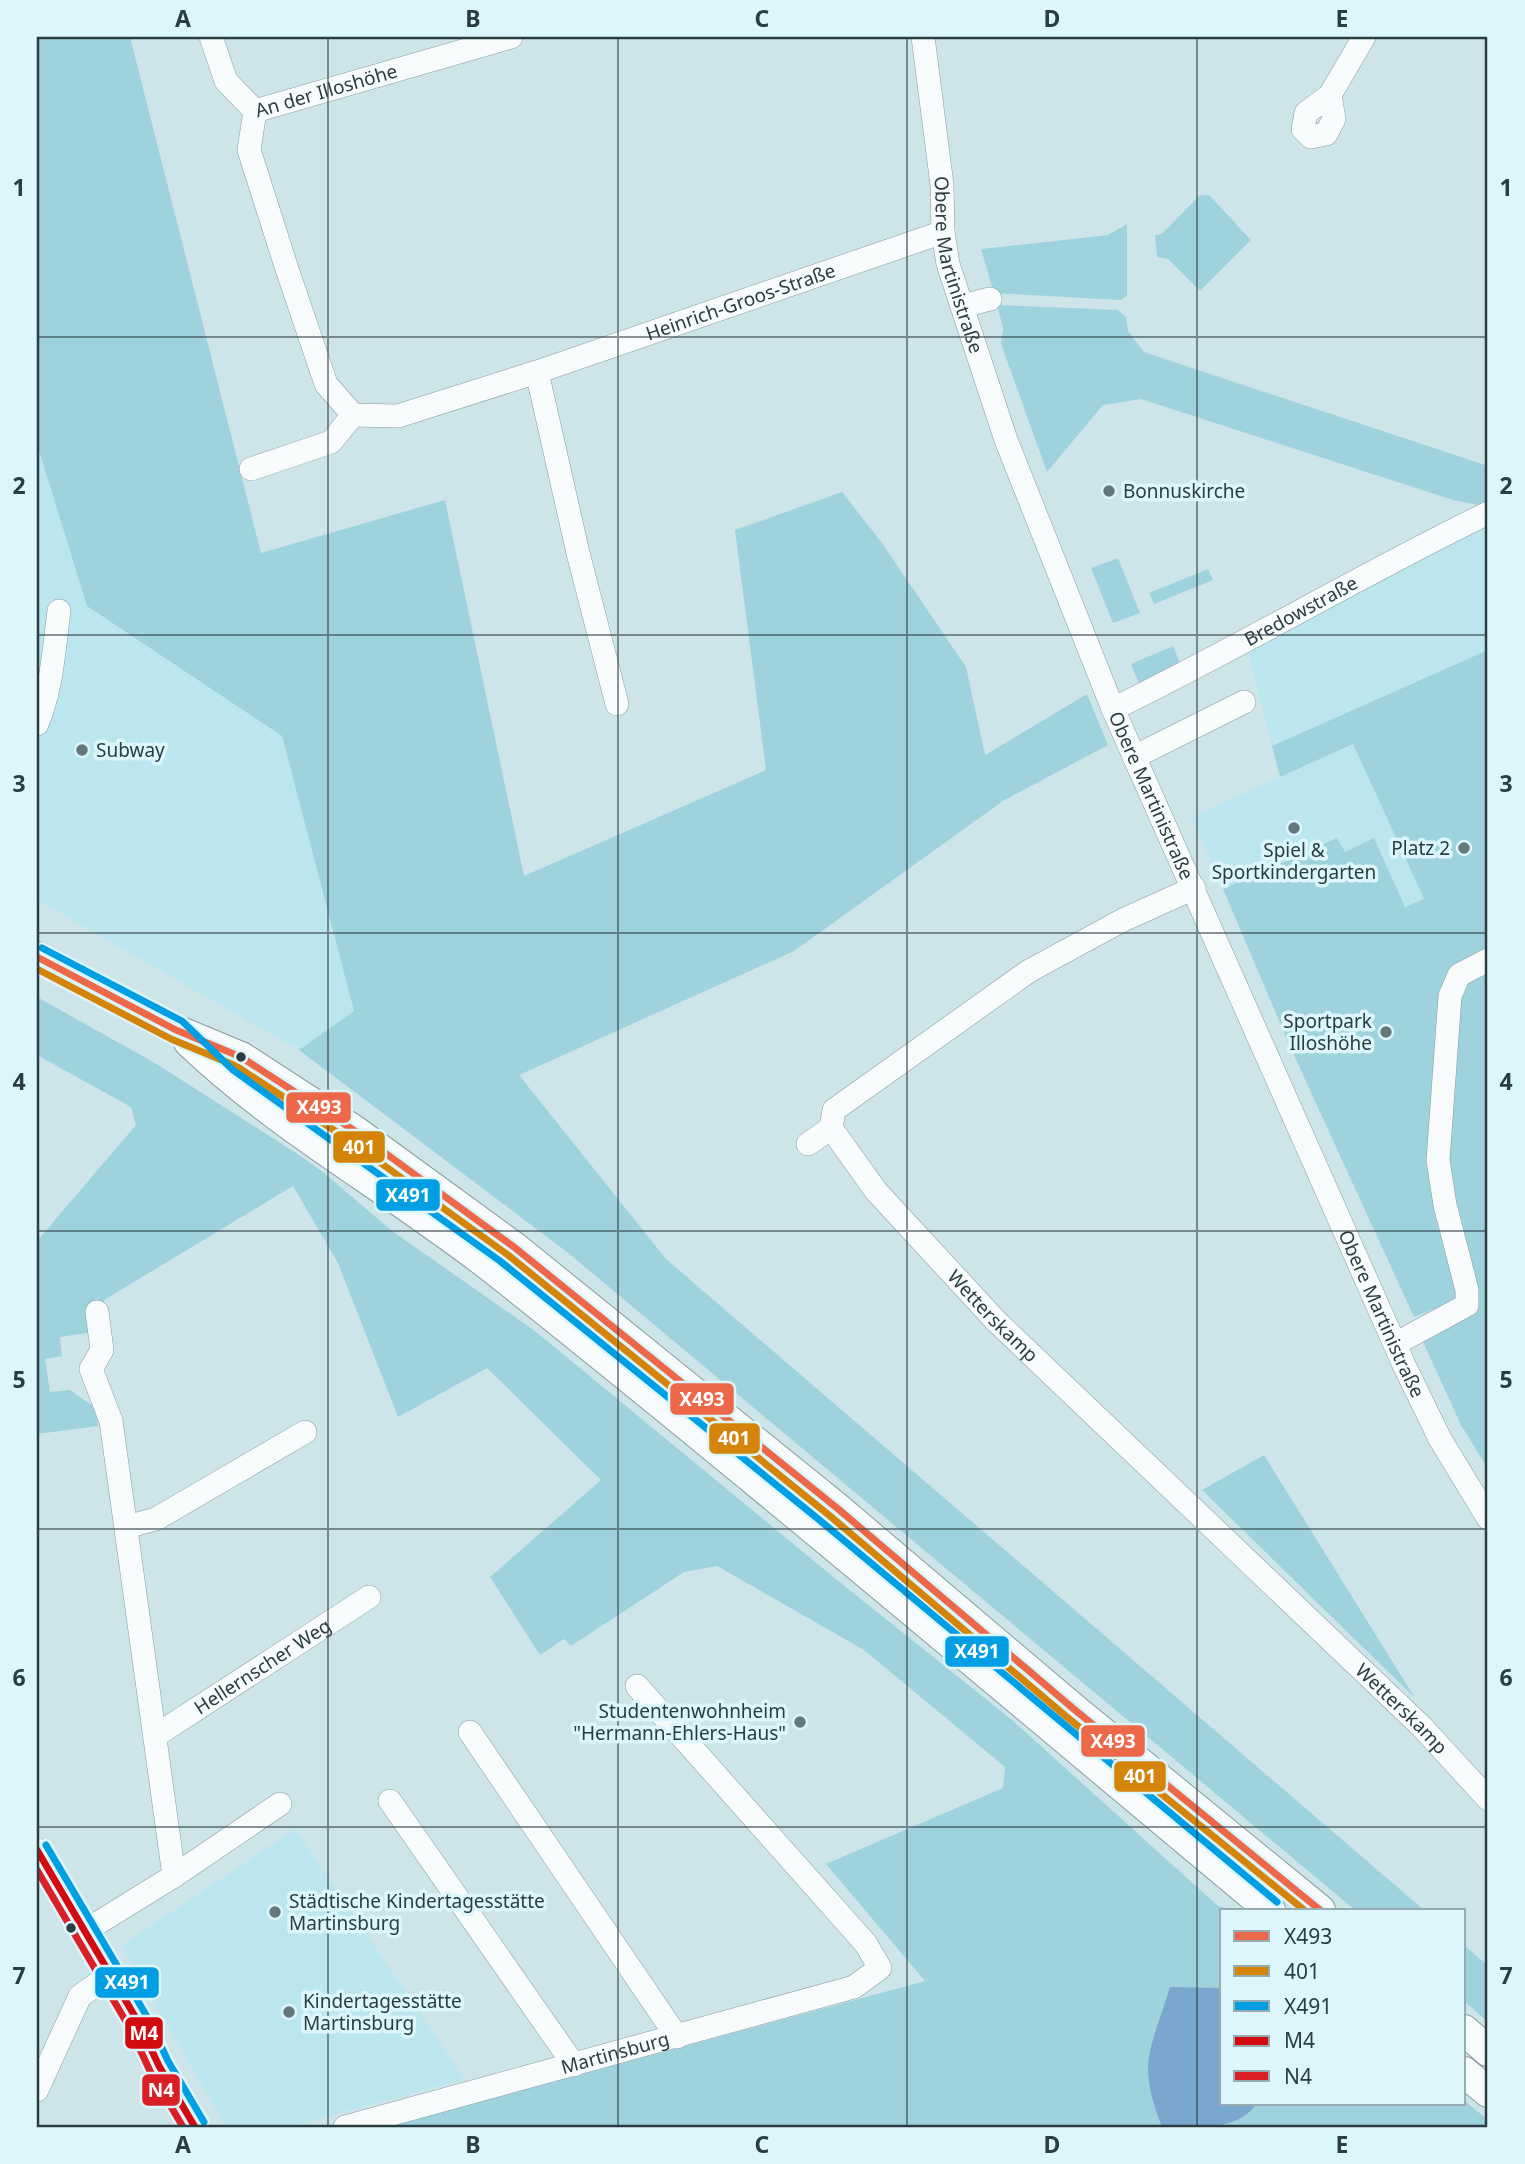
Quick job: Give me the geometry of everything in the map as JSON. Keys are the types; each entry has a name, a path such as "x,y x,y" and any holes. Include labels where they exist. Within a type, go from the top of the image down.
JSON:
{"main road":[{"path":"37,957 176,1030 241,1057 355,1130 514,1247 836,1508 1075,1710 1319,1909"},
{"path":"176,1030 226,1078 493,1269 821,1535 1269,1909"},
{"path":"1466,2032 1488,2051"},
{"path":"1466,2073 1488,2092"}],"street":[{"path":"211,37 226,81 255,111"},
{"name":"An der Illoshöhe","path":"353,415 326,384 286,266 249,150 255,111 511,37"},
{"name":"Obere Martinistraße","path":"923,37 942,185 943,232 948,264 1006,440 1113,709 1395,1344 1440,1439 1488,1518"},
{"path":"1330,95 1364,37"},
{"name":"Heinrich-Groos-Straße","path":"353,415 398,416 537,372 943,232"},
{"path":"962,306 990,299"},
{"path":"537,372 578,553 617,704"},
{"path":"251,469 331,442 353,415"},
{"name":"Bredowstraße","path":"1113,709 1194,669 1408,552 1488,513"},
{"path":"37,724 43,710 45,660 59,611"},
{"path":"1134,757 1244,702"},
{"path":"808,1144 831,1128 834,1110 1029,971 1123,920 1194,888"},
{"path":"1395,1344 1467,1306 1466,1290 1445,1205 1438,1160 1450,996 1459,975 1488,960"},
{"name":"Wetterskamp","path":"831,1128 876,1191 996,1321 1422,1727 1488,1799"},
{"path":"97,1312 102,1350 91,1369 111,1421 174,1876"},
{"path":"126,1527 156,1519 305,1432"},
{"name":"Hellernscher Weg","path":"155,1736 369,1597"},
{"name":"Martinsburg","path":"345,2127 854,1987 880,1968 866,1944 637,1686"},
{"path":"470,1732 677,2036"},
{"path":"390,1801 574,2066"},
{"path":"85,1931 174,1876 280,1804"},
{"path":"37,1850 195,2127"},
{"path":"37,2090 80,1996 110,1975"}],"shaded area":[{"path":"37,37 130,37 261,553 445,500 524,876 766,770 735,530 842,492 882,543 966,667 985,755 1087,694 1108,745 1003,801 794,951 519,1075 666,1259 1423,1909 1354,1909 567,1252 299,1050 354,1011 282,736 87,606 37,444"},
{"path":"1200,195 1209,195 1251,240 1200,291 1168,259 1157,257 1155,235 1162,234"},
{"path":"1127,224 1127,296 1120,300 994,293 981,249 1108,235"},
{"path":"997,305 1118,310 1126,317 1128,331 1144,352 1488,466 1488,500 1477,505 1453,500 1141,399 1103,405 1047,472 1001,344 1003,328"},
{"path":"37,444 87,606 282,736 354,1011 299,1050 37,900"},
{"path":"1488,524 1488,650 1272,746 1248,652"},
{"path":"1118,558 1140,613 1113,623 1091,568"},
{"path":"1208,569 1213,580 1154,604 1149,593"},
{"path":"1173,646 1181,666 1139,684 1131,664"},
{"name":"Sportpark Illoshöhe","path":"1488,650 1488,1469 1461,1425 1423,1342 1460,1322 1449,1303 1414,1317 1292,1051 1223,889 1337,838 1345,852 1374,838 1405,907 1424,899 1353,744 1280,777 1272,746"},
{"name":"Spiel & Sportkindergarten","path":"1353,744 1424,899 1405,907 1344,852 1337,838 1223,889 1191,817"},
{"path":"37,997 155,1063 323,1172 392,1231 535,1331 837,1580 1012,1720 1218,1906 1229,1909 1220,1909 1220,2104 1466,2104 1466,2102 1488,2120 1488,2127 387,2127 925,1981 826,1864 1003,1788 1005,1767 864,1650 717,1566 684,1572 571,1646 564,1639 540,1655 490,1577 601,1480 487,1368 398,1417 338,1263 293,1186 104,1300 108,1330 60,1337 62,1356 45,1359 50,1392 70,1390 96,1408 98,1426 37,1434 37,1241 136,1125 131,1107 37,1055"},
{"path":"1264,1455 1415,1698 1202,1490"},
{"name":"Kindertagesstätte Martinsburg","path":"295,1829 465,2079 289,2127 226,2127 121,1945"},
{"path":"1466,1947 1488,1966 1488,2022 1466,2003"},
{"path":"1170,1987 1220,1988 1220,2104 1256,2104 1248,2113 1226,2124 1162,2127 1148,2075 1153,2040"}],"transit line":[{"name":"X491","path":"42,948 182,1021 233,1070 500,1261 817,1518 1277,1902"},
{"name":"X493","path":"37,957 176,1030 241,1057 355,1131 514,1247 837,1508 1075,1710 1319,1909"},
{"name":"401","path":"37,969 171,1039 236,1066 349,1140 508,1255 830,1516 1068,1718 1303,1909"},
{"name":"X491","path":"46,1845 149,2020 168,2061 204,2122"},
{"name":"M4","path":"37,1850 140,2025 159,2066 195,2127"},
{"name":"N4","path":"37,1870 131,2030 150,2071 183,2127"}],"place":[{"name":"Bonnuskirche","path":"1109,491"},
{"name":"Subway","path":"82,750"},
{"name":"Spiel & Sportkindergarten","path":"1294,828"},
{"name":"Platz 2","path":"1464,848"},
{"name":"Sportpark Illoshöhe","path":"1386,1032"},
{"name":"Studentenwohnheim \"Hermann-Ehlers-Haus\"","path":"800,1722"},
{"name":"Städtische Kindertagesstätte Martinsburg","path":"275,1912"},
{"name":"Kindertagesstätte Martinsburg","path":"289,2012"}]}
